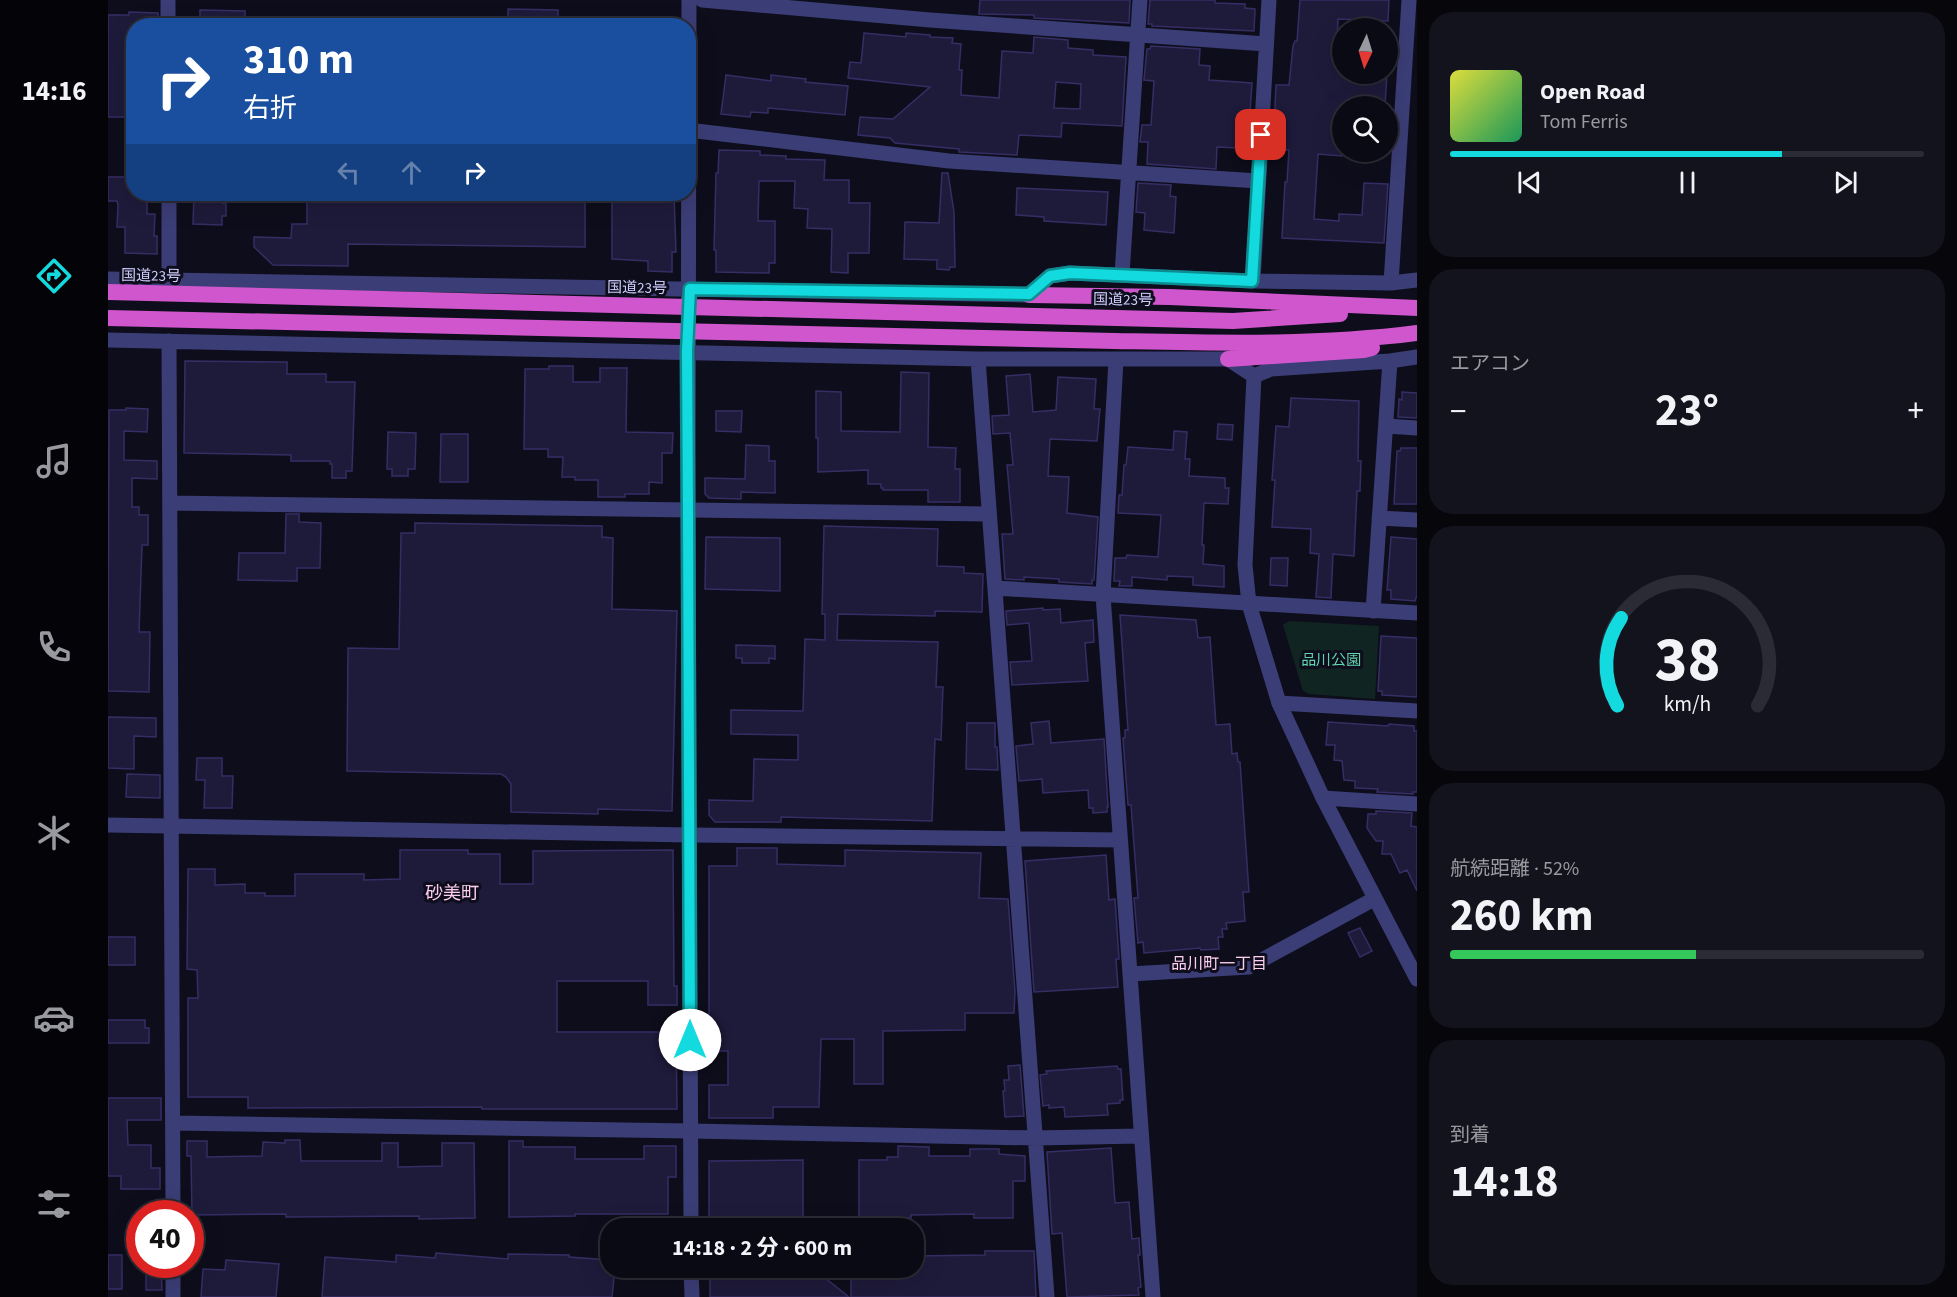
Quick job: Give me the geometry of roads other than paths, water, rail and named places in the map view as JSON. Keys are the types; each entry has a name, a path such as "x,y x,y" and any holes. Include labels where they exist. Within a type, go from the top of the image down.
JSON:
{"highway":[{"name":"国道23号","path":"108,292 1233,321 1417,308"},
{"path":"1029,294 1170,297 1417,308"},
{"path":"108,318 1230,351 1417,335"}],"street":[{"path":"168,0 168,18"},
{"path":"689,0 689,18"},
{"path":"702,0 930,20 1266,44"},
{"path":"1122,274 1140,0"},
{"path":"1252,281 1269,0"},
{"path":"1391,284 1409,0"},
{"path":"696,131 949,161 1258,181"},
{"path":"169,201 169,280"},
{"path":"689,201 690,289 687,351 691,1218"},
{"path":"108,279 1029,294 1050,276 1070,273 1391,284 1417,280"},
{"path":"108,340 978,359 1116,360 1230,351 1254,376 1245,565 1249,604 1279,703 1323,798 1417,979"},
{"path":"170,341 173,1200"},
{"path":"1254,376 1272,369 1417,357"},
{"path":"978,359 1047,1297"},
{"path":"1116,360 1103,595 1153,1297"},
{"path":"1373,611 1390,361"},
{"path":"1386,426 1417,428"},
{"path":"170,502 989,514"},
{"path":"1379,518 1417,520"},
{"path":"995,588 1417,613"},
{"path":"1279,703 1417,711"},
{"path":"1323,798 1417,804"},
{"path":"108,825 1120,840"},
{"path":"1130,974 1249,967 1374,899"},
{"path":"173,1123 1035,1138 1141,1136"},
{"path":"173,1278 173,1297"},
{"path":"692,1278 692,1297"}],"district":[{"name":"砂美町","path":"452,893"},
{"name":"品川町一丁目","path":"1219,964"}],"park label":[{"name":"品川公園","path":"1331,660"}]}
